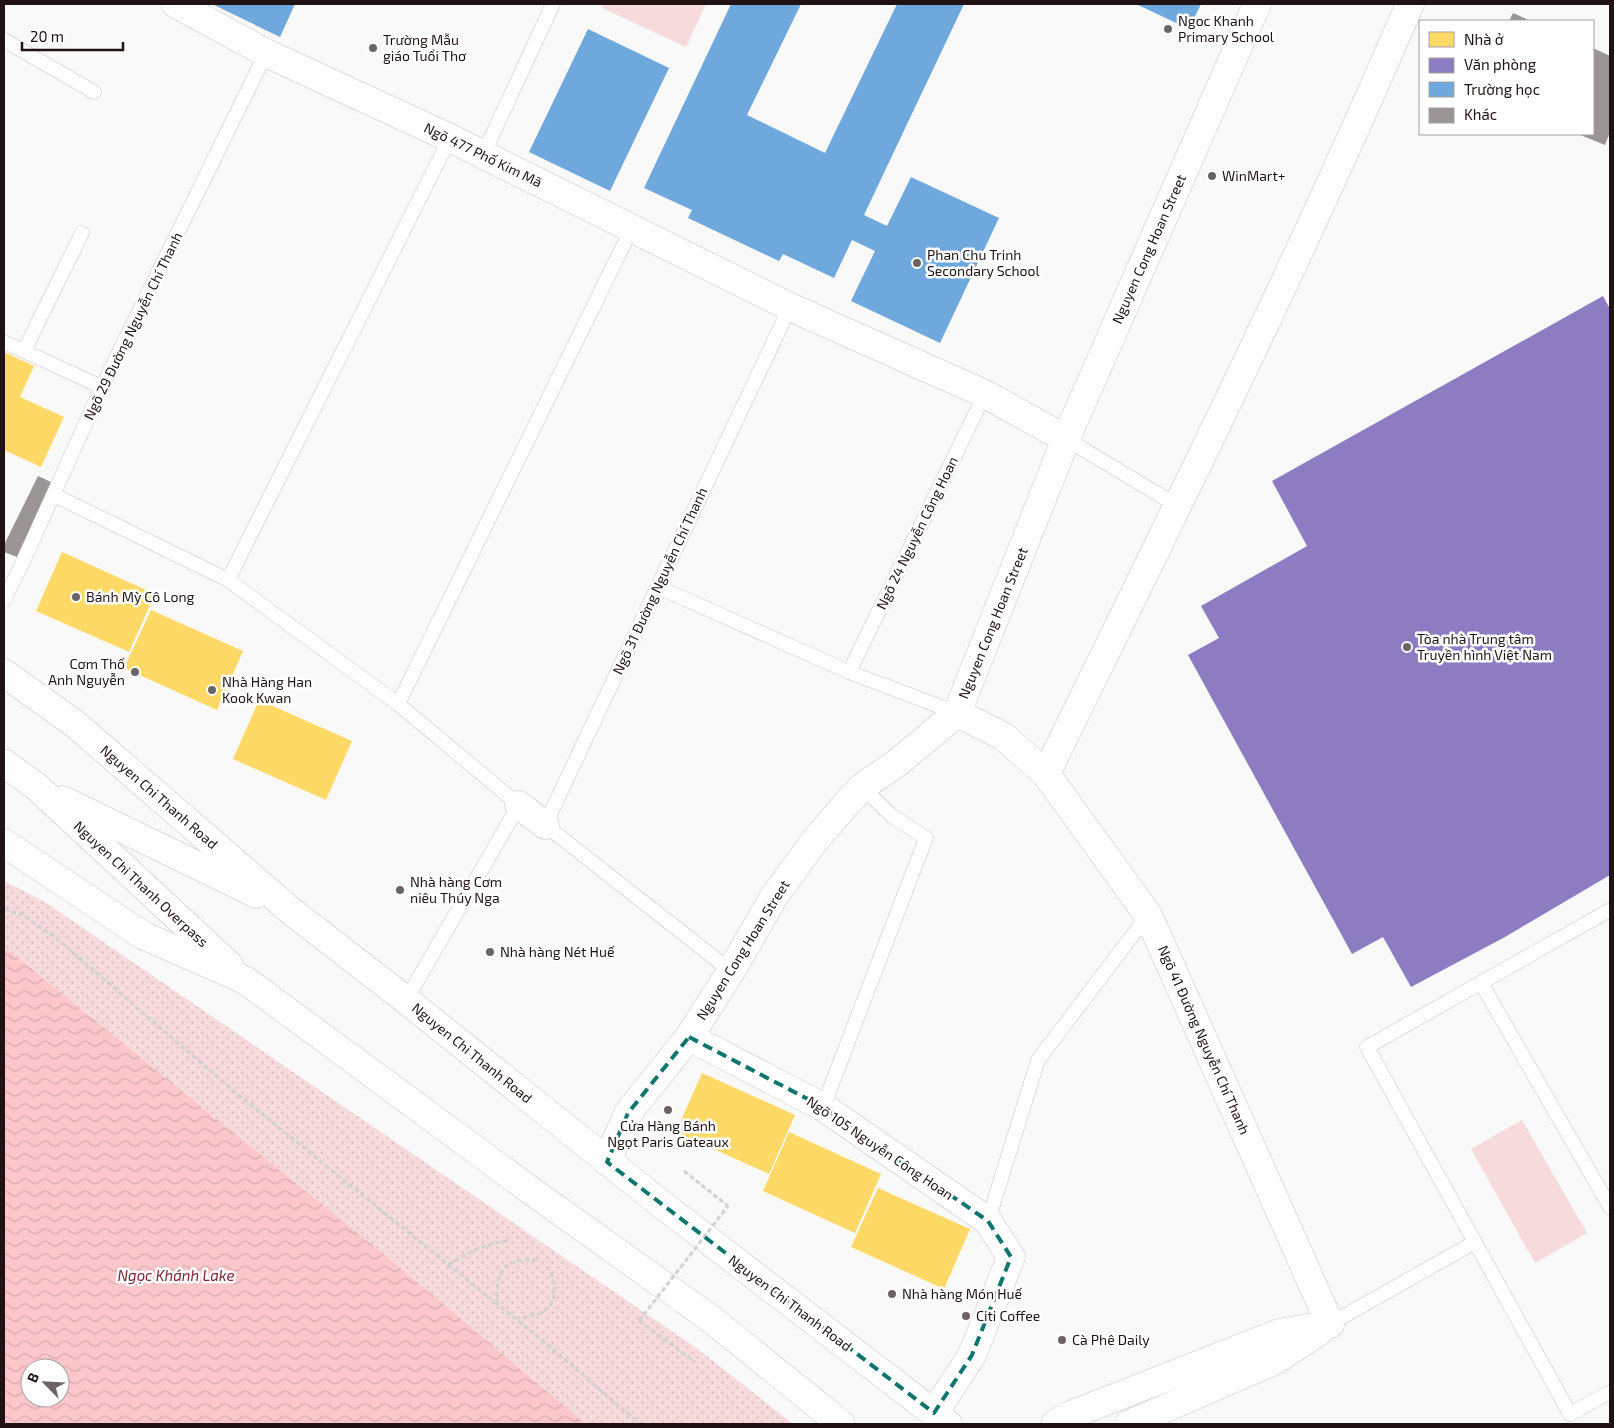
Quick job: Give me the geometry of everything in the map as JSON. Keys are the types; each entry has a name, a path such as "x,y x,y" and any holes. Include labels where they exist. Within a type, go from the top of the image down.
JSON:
{"street":[{"name":"Ngõ 477 Phố Kim Mã","path":"176,4 266,53 450,138 790,307"},
{"name":"Nguyen Cong Hoan Street","path":"607,1162 628,1113 689,1037 731,971 775,895 816,839 862,787 897,763 957,713 1066,439 1257,4"},
{"path":"1046,774 1178,506 1370,97 1410,4"},
{"path":"790,307 985,394 1066,439"},
{"name":"Nguyen Chi Thanh Road","path":"4,673 75,724 291,911 406,1000 607,1162 941,1419"},
{"name":"Ngõ 41 Đường Nguyễn Chí Thanh","path":"957,713 1003,736 1046,774 1148,915 1330,1324"},
{"name":"Nguyen Chi Thanh Overpass","path":"4,762 37,787 245,980"},
{"name":"Nguyen Chi Thanh Overpass","path":"37,787 291,911"},
{"path":"519,805 545,826"},
{"path":"4,843 142,935 245,980 530,1190 711,1319 841,1424"},
{"name":"Ngõ 105 Nguyễn Công Hoan","path":"689,1037 823,1107 988,1221"},
{"path":"941,1419 972,1354 1011,1257 988,1221"},
{"path":"1055,1424 1068,1416 1279,1333 1330,1324"},
{"path":"1128,1424 1274,1361 1330,1324"}],"lane":[{"path":"482,155 553,4"},
{"path":"4,40 94,92"},
{"name":"Ngõ 29 Đường Nguyễn Chí Thanh","path":"4,600 54,496 102,387 266,53"},
{"path":"228,580 450,138"},
{"path":"398,704 632,228"},
{"path":"24,351 82,232"},
{"name":"Ngõ 31 Đường Nguyễn Chí Thanh","path":"545,826 790,307"},
{"path":"4,342 102,387"},
{"name":"Ngõ 24 Nguyễn Công Hoan","path":"849,672 985,394"},
{"path":"1066,439 1178,506"},
{"path":"54,496 228,580 398,704 519,805 406,1000"},
{"path":"658,587 849,672 957,713"},
{"path":"823,1107 926,838 892,816 862,787"},
{"path":"545,826 731,971"},
{"path":"1610,910 1367,1047 1570,1414 1610,1392"},
{"path":"988,1221 1038,1060 1148,915"},
{"path":"1481,983 1610,1207"},
{"path":"1330,1324 1475,1242"}],"path":[{"path":"4,909 22,915 55,937 235,1092 515,1318 640,1424"},
{"path":"684,1171 728,1206 639,1321 695,1362"},
{"path":"448,1265 471,1250 510,1240"},
{"path":"497,1304 497,1281 506,1266 514,1261 523,1259 537,1260"},
{"path":"515,1318 530,1318 548,1308 553,1299 555,1289 550,1269"}],"highlighted area":[{"path":"689,1037 823,1107 988,1221 1011,1257 972,1355 934,1413 607,1162 628,1113"}],"shaded area":[{"path":"604,4 706,4 686,47 602,8"},
{"path":"4,881 45,902 699,1350 793,1424 586,1424 397,1265 11,952 4,950"},
{"path":"1522,1120 1587,1233 1535,1263 1471,1149"}],"water":[{"name":"Ngọc Khánh Lake","path":"4,950 11,952 397,1265 586,1424 4,1424"}],"building: Nhà ở":[{"path":"4,352 34,366 20,397 64,417 41,467 4,450"},
{"path":"62,552 155,594 129,652 36,611"},
{"path":"151,610 243,651 217,710 124,668"},
{"path":"259,700 352,741 326,800 233,759"},
{"path":"702,1073 795,1115 769,1174 676,1132"},
{"path":"789,1132 881,1174 855,1233 763,1191"},
{"path":"878,1188 970,1229 944,1289 851,1247"}],"building: Văn phòng":[{"name":"Tòa nhà Trung tâm Truyền hình Việt Nam","path":"1603,296 1610,309 1610,875 1505,937 1411,987 1383,937 1352,954 1188,655 1219,638 1201,606 1307,546 1272,481"}],"building: Trường học":[{"path":"212,4 295,4 280,37"},
{"path":"731,4 801,4 747,115 825,153 897,4 964,4 864,215 887,226 911,177 999,218 940,343 851,301 875,251 852,240 834,278 783,254 779,261 688,218 692,210 644,188"},
{"path":"1136,4 1201,4 1189,29"},
{"path":"588,29 669,68 610,191 529,152"}],"building: Khác":[{"path":"1513,13 1529,20 1510,20"},
{"path":"1594,48 1610,56 1610,132 1605,145 1580,135 1594,135"},
{"path":"38,476 53,483 17,557 4,552 4,545"}],"place":[{"name":"Ngoc Khanh Primary School","path":"1168,29"},
{"name":"Trường Mẫu giáo Tuổi Thơ","path":"373,48"},
{"name":"WinMart+","path":"1212,176"},
{"name":"Phan Chu Trinh Secondary School","path":"917,263"},
{"name":"Bánh Mỳ Cô Long","path":"76,597"},
{"name":"Tòa nhà Trung tâm Truyền hình Việt Nam","path":"1407,647"},
{"name":"Cơm Thố Anh Nguyễn","path":"135,672"},
{"name":"Nhà Hàng Han Kook Kwan","path":"212,690"},
{"name":"Nhà hàng Cơm niêu Thúy Nga","path":"400,890"},
{"name":"Nhà hàng Nét Huế","path":"490,952"},
{"name":"Cửa Hàng Bánh Ngọt Paris Gateaux","path":"668,1110"},
{"name":"Nhà hàng Món Huế","path":"892,1294"},
{"name":"Citi Coffee","path":"966,1316"},
{"name":"Cà Phê Daily","path":"1062,1340"}]}
